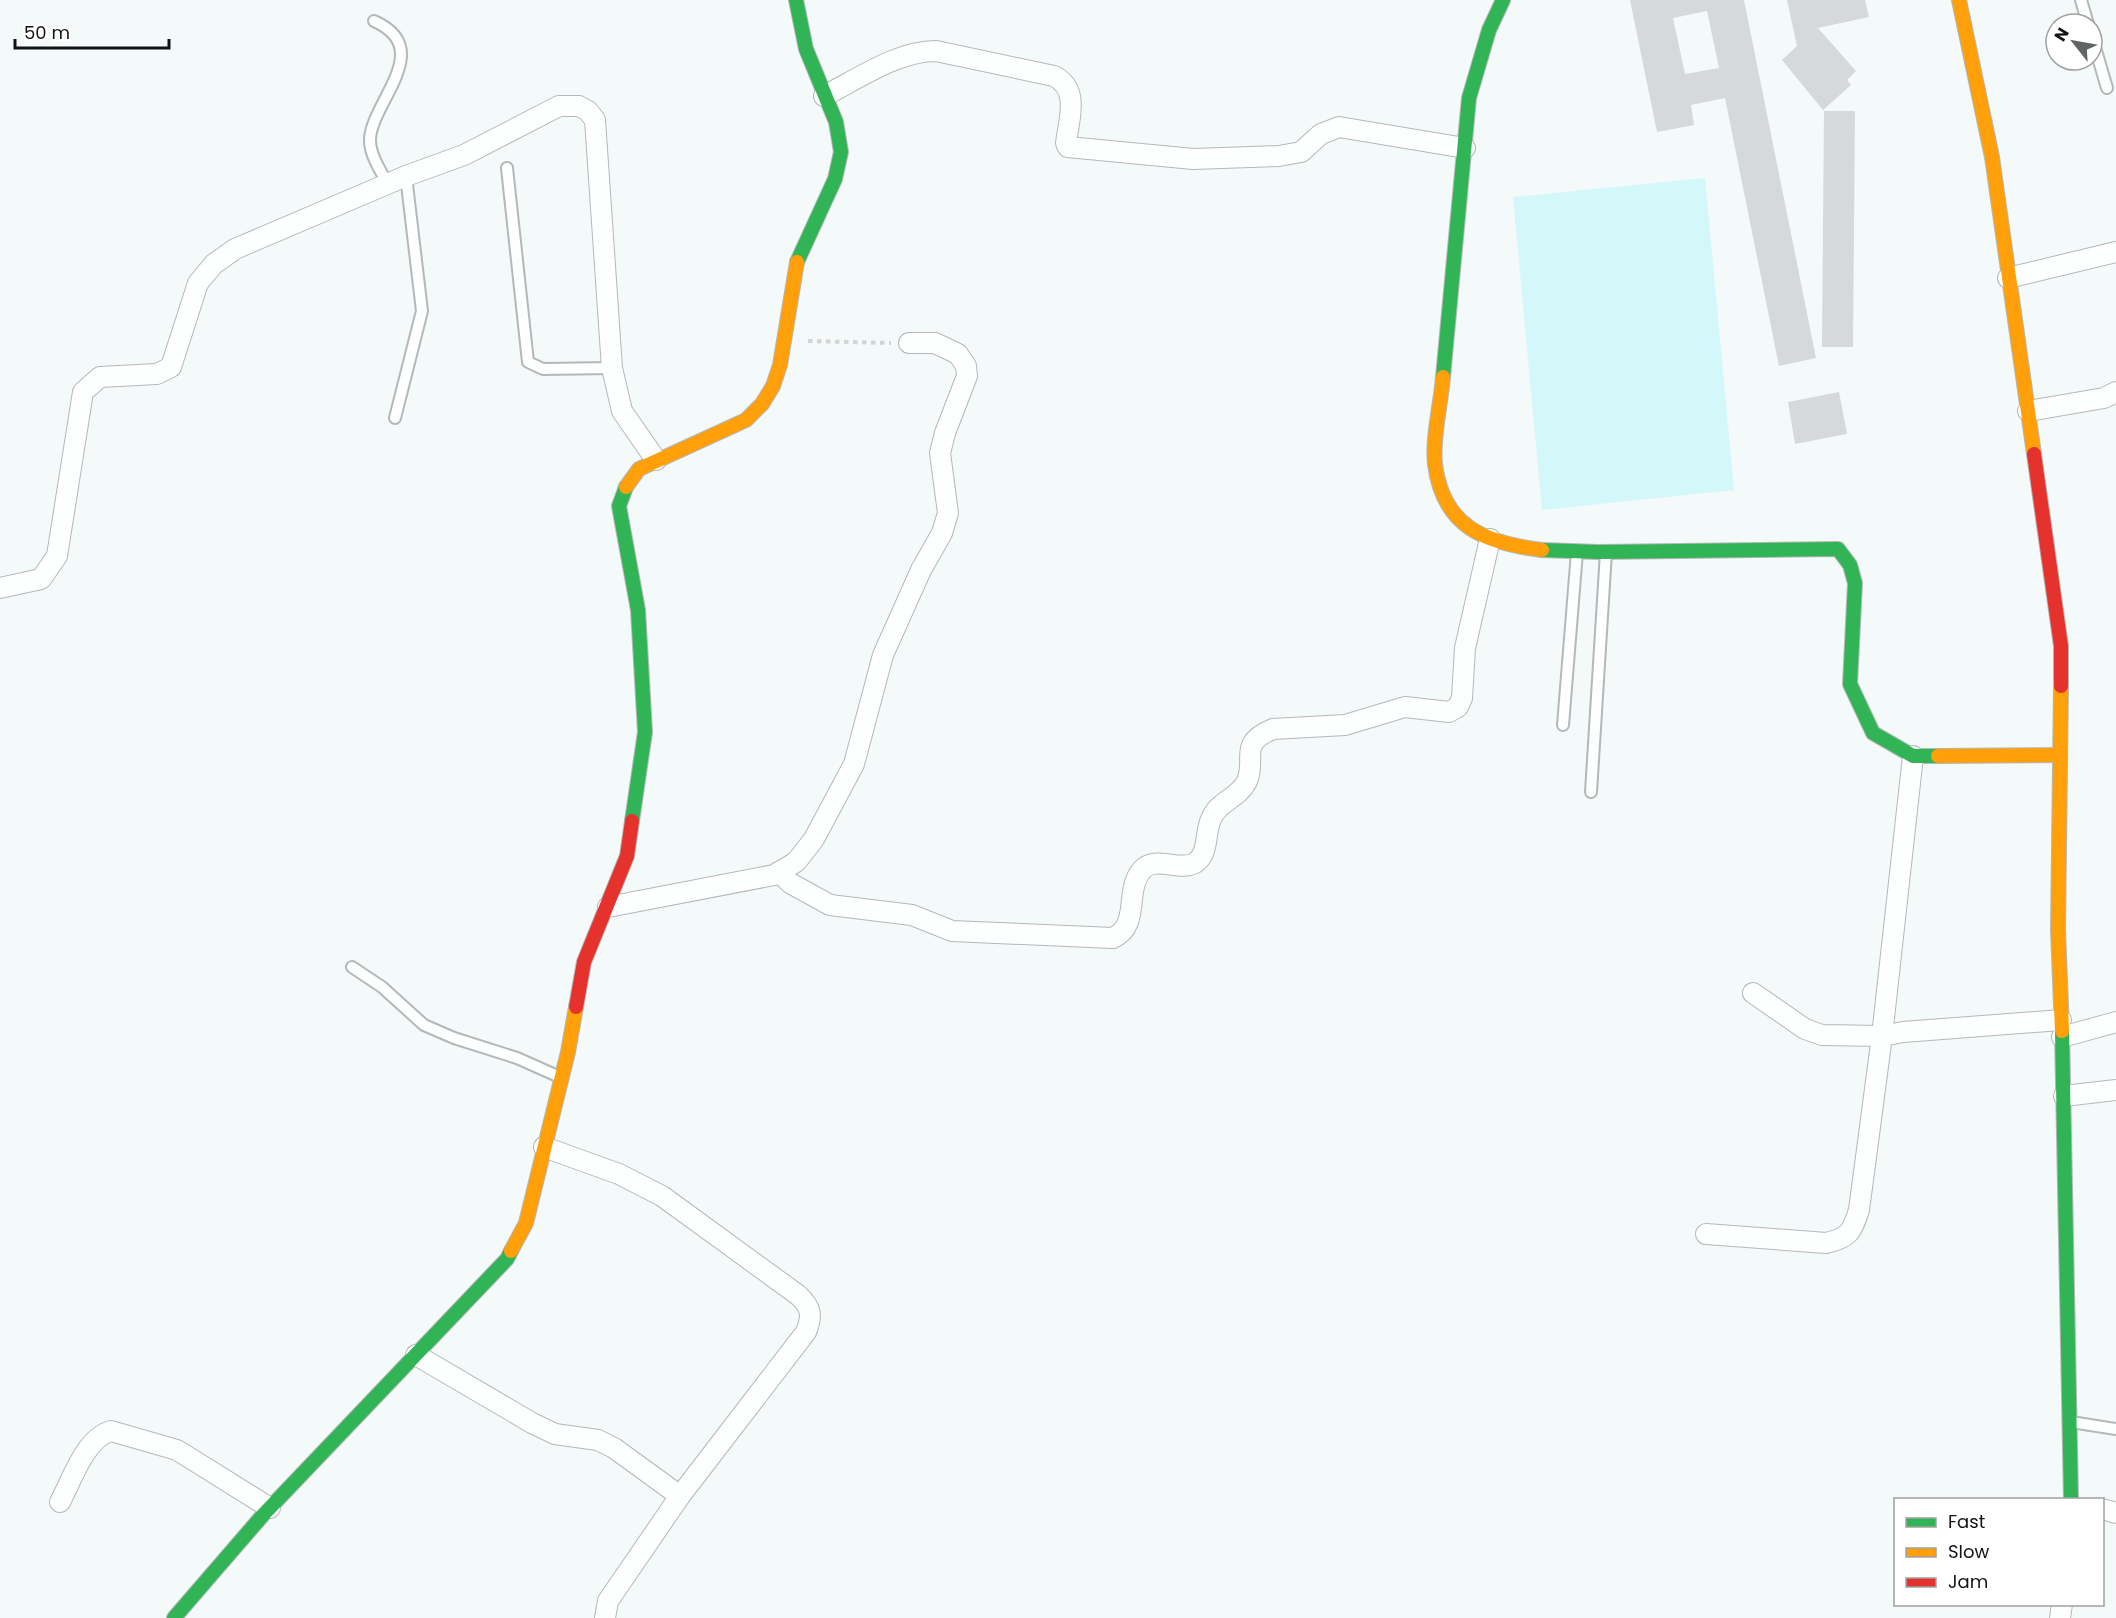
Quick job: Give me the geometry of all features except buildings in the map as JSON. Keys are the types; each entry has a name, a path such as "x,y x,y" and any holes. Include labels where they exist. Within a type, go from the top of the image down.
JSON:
{"street":[{"path":"174,1618 270,1508 507,1259 526,1223 562,1078 584,962 627,856 645,732 638,610 619,506 628,482 639,469 746,420 758,411 770,396 786,341 791,288 798,255 835,180 841,151 836,124 797,25 796,0"},
{"path":"1503,0 1489,30 1469,98 1435,462 1440,485 1449,506 1460,520 1477,534 1503,544 1577,552 1838,549 1850,565 1855,583 1850,668 1854,696 1869,721 1873,733 1913,756 2060,755"},
{"path":"1959,0 1992,157 2061,646 2058,930 2064,1096 2071,1498"},
{"path":"824,96 900,57 925,51 936,51 1054,76 1062,80 1070,89 1072,98 1066,143 1068,147 1193,159 1279,156 1301,152 1321,134 1339,127 1465,148"},
{"path":"0,588 41,579 57,556 83,392 99,377 157,374 171,367 198,283 214,264 235,249 406,176 464,155 559,106 579,106 591,114 594,120 612,368 622,411 656,460"},
{"path":"2008,278 2116,252"},
{"path":"608,907 774,875 796,862 814,839 854,764 883,655 921,570 942,533 948,513 940,453 945,433 967,376 966,366 958,354 935,343 909,343"},
{"path":"2028,411 2104,398 2116,392"},
{"path":"779,872 790,884 830,905 912,915 952,931 1113,938 1122,934 1128,925 1134,883 1142,870 1149,865 1187,867 1197,861 1203,853 1211,818 1216,809 1236,796 1248,780 1251,746 1264,733 1273,729 1345,725 1405,707 1449,712 1458,707 1462,698 1465,648 1490,539"},
{"path":"1706,1234 1826,1243 1840,1240 1853,1230 1859,1210 1882,1036 1913,756"},
{"path":"1753,993 1805,1029 1822,1035 1882,1036 1903,1032 2062,1028 2116,1022"},
{"path":"2064,1096 2116,1090"},
{"path":"544,1147 620,1174 662,1196 798,1294 808,1304 812,1318 806,1332 680,1496 608,1601 605,1618"},
{"path":"416,1355 532,1423 555,1434 598,1440 614,1448 680,1496"},
{"path":"60,1502 92,1443 102,1434 111,1431 177,1450 270,1508"}],"lane":[{"path":"374,21 388,27 397,40 400,57 396,81 374,121 370,141 374,158 388,184"},
{"path":"2102,72 2107,88"},
{"path":"507,168 528,362 543,369 612,368"},
{"path":"395,418 422,311 406,176"},
{"path":"1563,725 1577,552"},
{"path":"1592,792 1606,552"},
{"path":"352,967 382,987 424,1025 454,1038 517,1058 562,1078"},
{"path":"2070,1422 2116,1429"}],"path":[{"path":"786,341 909,343"}],"shaded area":[{"path":"1705,178 1734,490 1542,510 1513,197"}],"traffic: fast":[{"path":"796,0 806,49 836,122 841,152 835,179 797,262"},
{"path":"1443,377 1469,98 1489,30 1503,0"},
{"path":"626,487 619,506 638,610 645,732 632,821"},
{"path":"1542,550 1598,552 1838,549 1850,565 1855,583 1850,684 1873,733 1913,756 1938,756"},
{"path":"2062,1031 2071,1498"},
{"path":"174,1618 263,1515 507,1259 511,1251"}],"traffic: slow":[{"path":"1959,0 1992,157 2034,454"},
{"path":"626,487 639,469 746,420 762,404 773,386 780,365 797,262"},
{"path":"1443,377 1434,454 1440,486 1447,503 1470,528 1486,537 1503,543 1542,550"},
{"path":"2061,686 2058,930 2062,1031"},
{"path":"1938,756 2060,755"},
{"path":"511,1251 526,1223 568,1052 576,1007"}],"traffic: jam":[{"path":"2034,454 2061,646 2061,686"},
{"path":"576,1007 584,962 627,856 632,821"}]}
